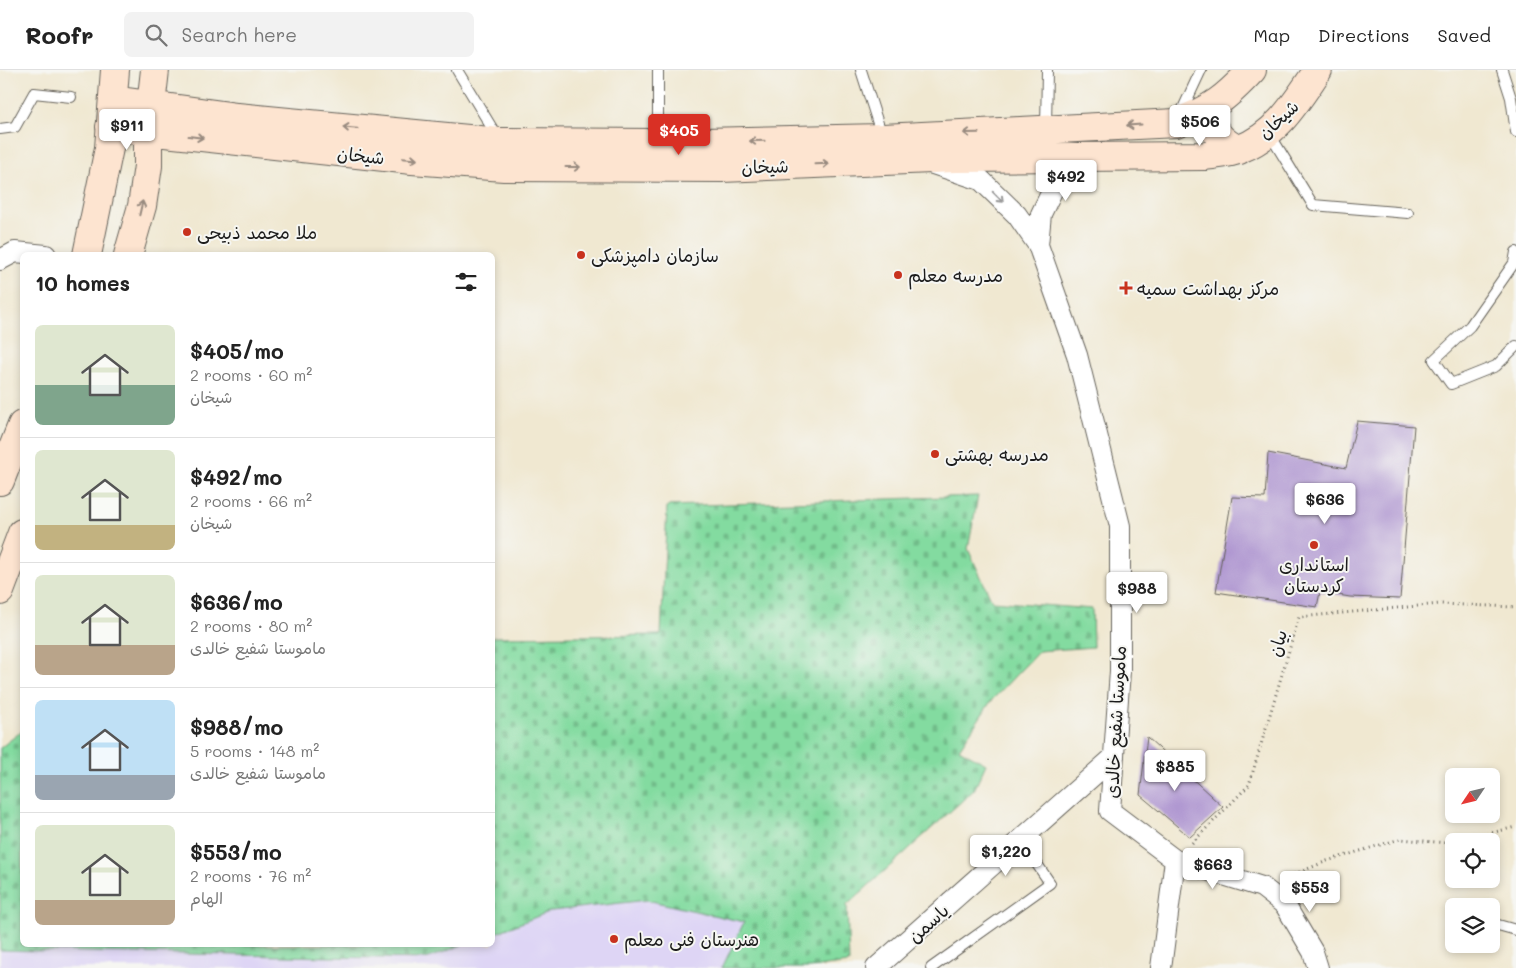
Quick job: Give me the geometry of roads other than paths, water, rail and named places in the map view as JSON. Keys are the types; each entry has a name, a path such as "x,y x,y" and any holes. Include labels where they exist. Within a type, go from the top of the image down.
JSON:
{"street":[{"path":"88,252 102,192 109,148 115,70"},
{"path":"129,252 142,206 148,166 155,70"},
{"name":"شیخان","path":"150,119 412,160 504,167 952,133 1046,131 1176,122 1209,109 1222,100 1252,70"},
{"name":"شیخان","path":"150,119 247,118 657,155 722,168 925,161 955,158 1205,156 1239,150 1269,132 1295,106 1314,73"},
{"path":"113,100 150,119"},
{"path":"1209,109 1210,120 1216,134 1225,144 1239,150"},
{"path":"110,127 150,119"},
{"path":"1038,245 1042,214 1056,183 1086,156"},
{"path":"925,161 981,180 1017,215 1038,245"},
{"name":"ماموستا شفیع خالدی","path":"1038,245 1077,355 1120,526 1120,671 1110,811 1175,860"},
{"path":"0,260 14,252 20,253"},
{"path":"0,481 20,430"},
{"path":"0,591 20,538"},
{"name":"یاسمن","path":"876,968 1114,758"},
{"path":"1161,968 1175,860 1262,887 1285,905 1313,952 1318,968"}],"lane":[{"path":"457,70 500,142"},
{"path":"657,155 658,70"},
{"path":"861,70 883,138"},
{"path":"1046,131 1047,70"},
{"path":"1176,122 1201,70"},
{"path":"1502,70 1511,98 1516,132"},
{"path":"0,129 16,127 34,93 71,97"},
{"path":"1269,132 1313,205 1408,213"},
{"path":"1516,252 1514,263 1470,326 1434,360 1451,384 1496,366 1516,346"},
{"path":"931,968 1050,884 1020,841"},
{"path":"1500,926 1516,930"}],"place":[{"name":"ملا محمد ذبیحی","path":"187,232"},
{"name":"سازمان دامپزشکی","path":"581,255"},
{"name":"مدرسه معلم","path":"898,275"},
{"name":"مرکز بهداشت سمیه","path":"1126,288"},
{"name":"مدرسه بهشتی","path":"935,454"},
{"name":"استانداری کردستان","path":"1314,545"},
{"name":"هنرستان فنی معلم","path":"614,939"}]}
